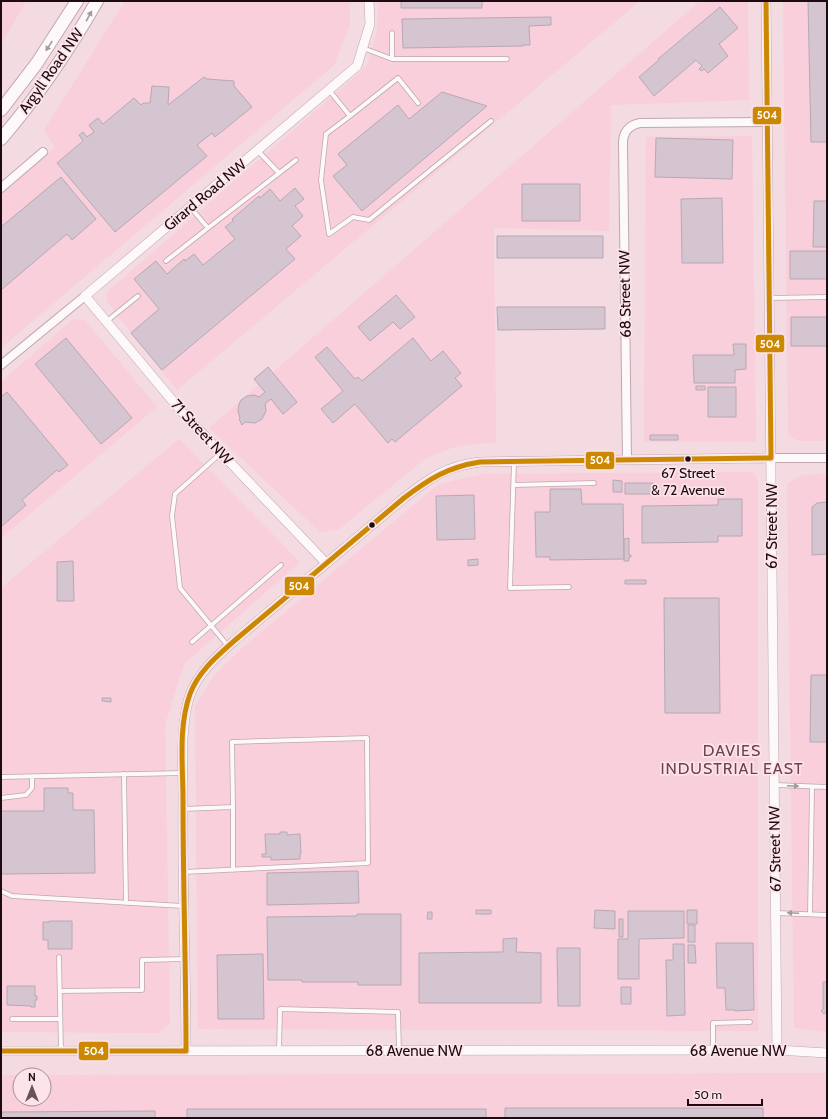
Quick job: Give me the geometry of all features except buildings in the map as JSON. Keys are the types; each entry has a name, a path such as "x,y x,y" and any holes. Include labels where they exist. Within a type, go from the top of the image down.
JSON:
{"main road":[{"name":"Argyll Road NW","path":"1,110 37,63 77,1"},
{"name":"Argyll Road NW","path":"1,139 52,75 76,38 97,1"}],"street":[{"name":"Girard Road NW","path":"1,365 85,296 356,66 370,24 369,1"},
{"name":"67 Street NW","path":"766,1 777,1050"},
{"name":"68 Street NW","path":"627,460 624,133 635,124 640,123 768,122"},
{"path":"1,188 43,152"},
{"name":"71 Street NW","path":"85,296 182,412 326,564"},
{"path":"186,1050 182,809 185,725 191,694 201,676 213,660 228,646 404,498 438,473 459,466 480,462 827,458"},
{"name":"68 Avenue NW","path":"1,1051 777,1050 827,1053"}],"lane":[{"path":"392,33 392,59"},
{"path":"362,48 392,59 507,59"},
{"path":"418,103 398,78 326,134 321,180 329,234 353,217 369,220 491,121"},
{"path":"328,90 350,116"},
{"path":"258,150 279,173"},
{"path":"166,261 296,160"},
{"path":"190,207 208,228"},
{"path":"107,322 138,296"},
{"path":"770,298 827,297"},
{"path":"221,453 175,494 172,516 180,588 228,646"},
{"path":"514,462 510,588 569,587"},
{"path":"514,485 594,483"},
{"path":"192,642 281,566"},
{"path":"183,872 233,870 368,863 367,738 232,742 233,870"},
{"path":"1,777 183,773"},
{"path":"124,774 126,903"},
{"path":"1,798 26,795 32,788 32,777"},
{"path":"775,785 827,787"},
{"path":"810,914 812,786"},
{"path":"182,809 233,807"},
{"path":"1,891 12,896 184,906"},
{"path":"776,913 827,915"},
{"path":"59,957 61,1051"},
{"path":"60,991 142,990 142,960 185,959"},
{"path":"279,1051 280,1008 398,1012 399,1051"},
{"path":"12,1019 60,1019"},
{"path":"713,1050 713,1023 750,1022"}],"shaded area":[{"path":"1,1 26,1 1,45"},
{"path":"125,1 350,1 350,25 334,65 1,348 1,195 55,147 44,130"},
{"path":"378,1 640,1 177,390 107,302 107,292 367,66 377,30"},
{"path":"700,1 748,1 749,100 611,105 609,231 494,228 496,442 457,446 426,458 339,529 320,532 209,428"},
{"path":"783,1 827,1 827,441 798,441 788,435"},
{"path":"752,136 756,442 644,442 646,137"},
{"path":"73,319 85,320 157,407 1,538 1,382"},
{"path":"179,439 300,562 184,664 165,725 170,1024 158,1033 1,1032 1,588"},
{"path":"752,472 758,480 758,1031 198,1029 195,707 212,678 241,649 439,484 484,474"},
{"path":"827,474 827,1032 794,1028 787,484 802,475"},
{"path":"826,1073 827,1118 1,1118 1,1075 12,1075 12,1107 52,1107 52,1075"}],"transit line":[{"name":"504","path":"766,1 771,458"},
{"name":"504","path":"186,1051 182,760 183,733 186,707 193,686 215,659 234,641 404,498 439,475 458,467 480,462 771,458"},
{"name":"504","path":"1,1051 186,1051"}],"place":[{"name":"67 Street & 72 Avenue","path":"688,459"}],"district":[{"name":"DAVIES INDUSTRIAL EAST","path":"732,759"}]}
